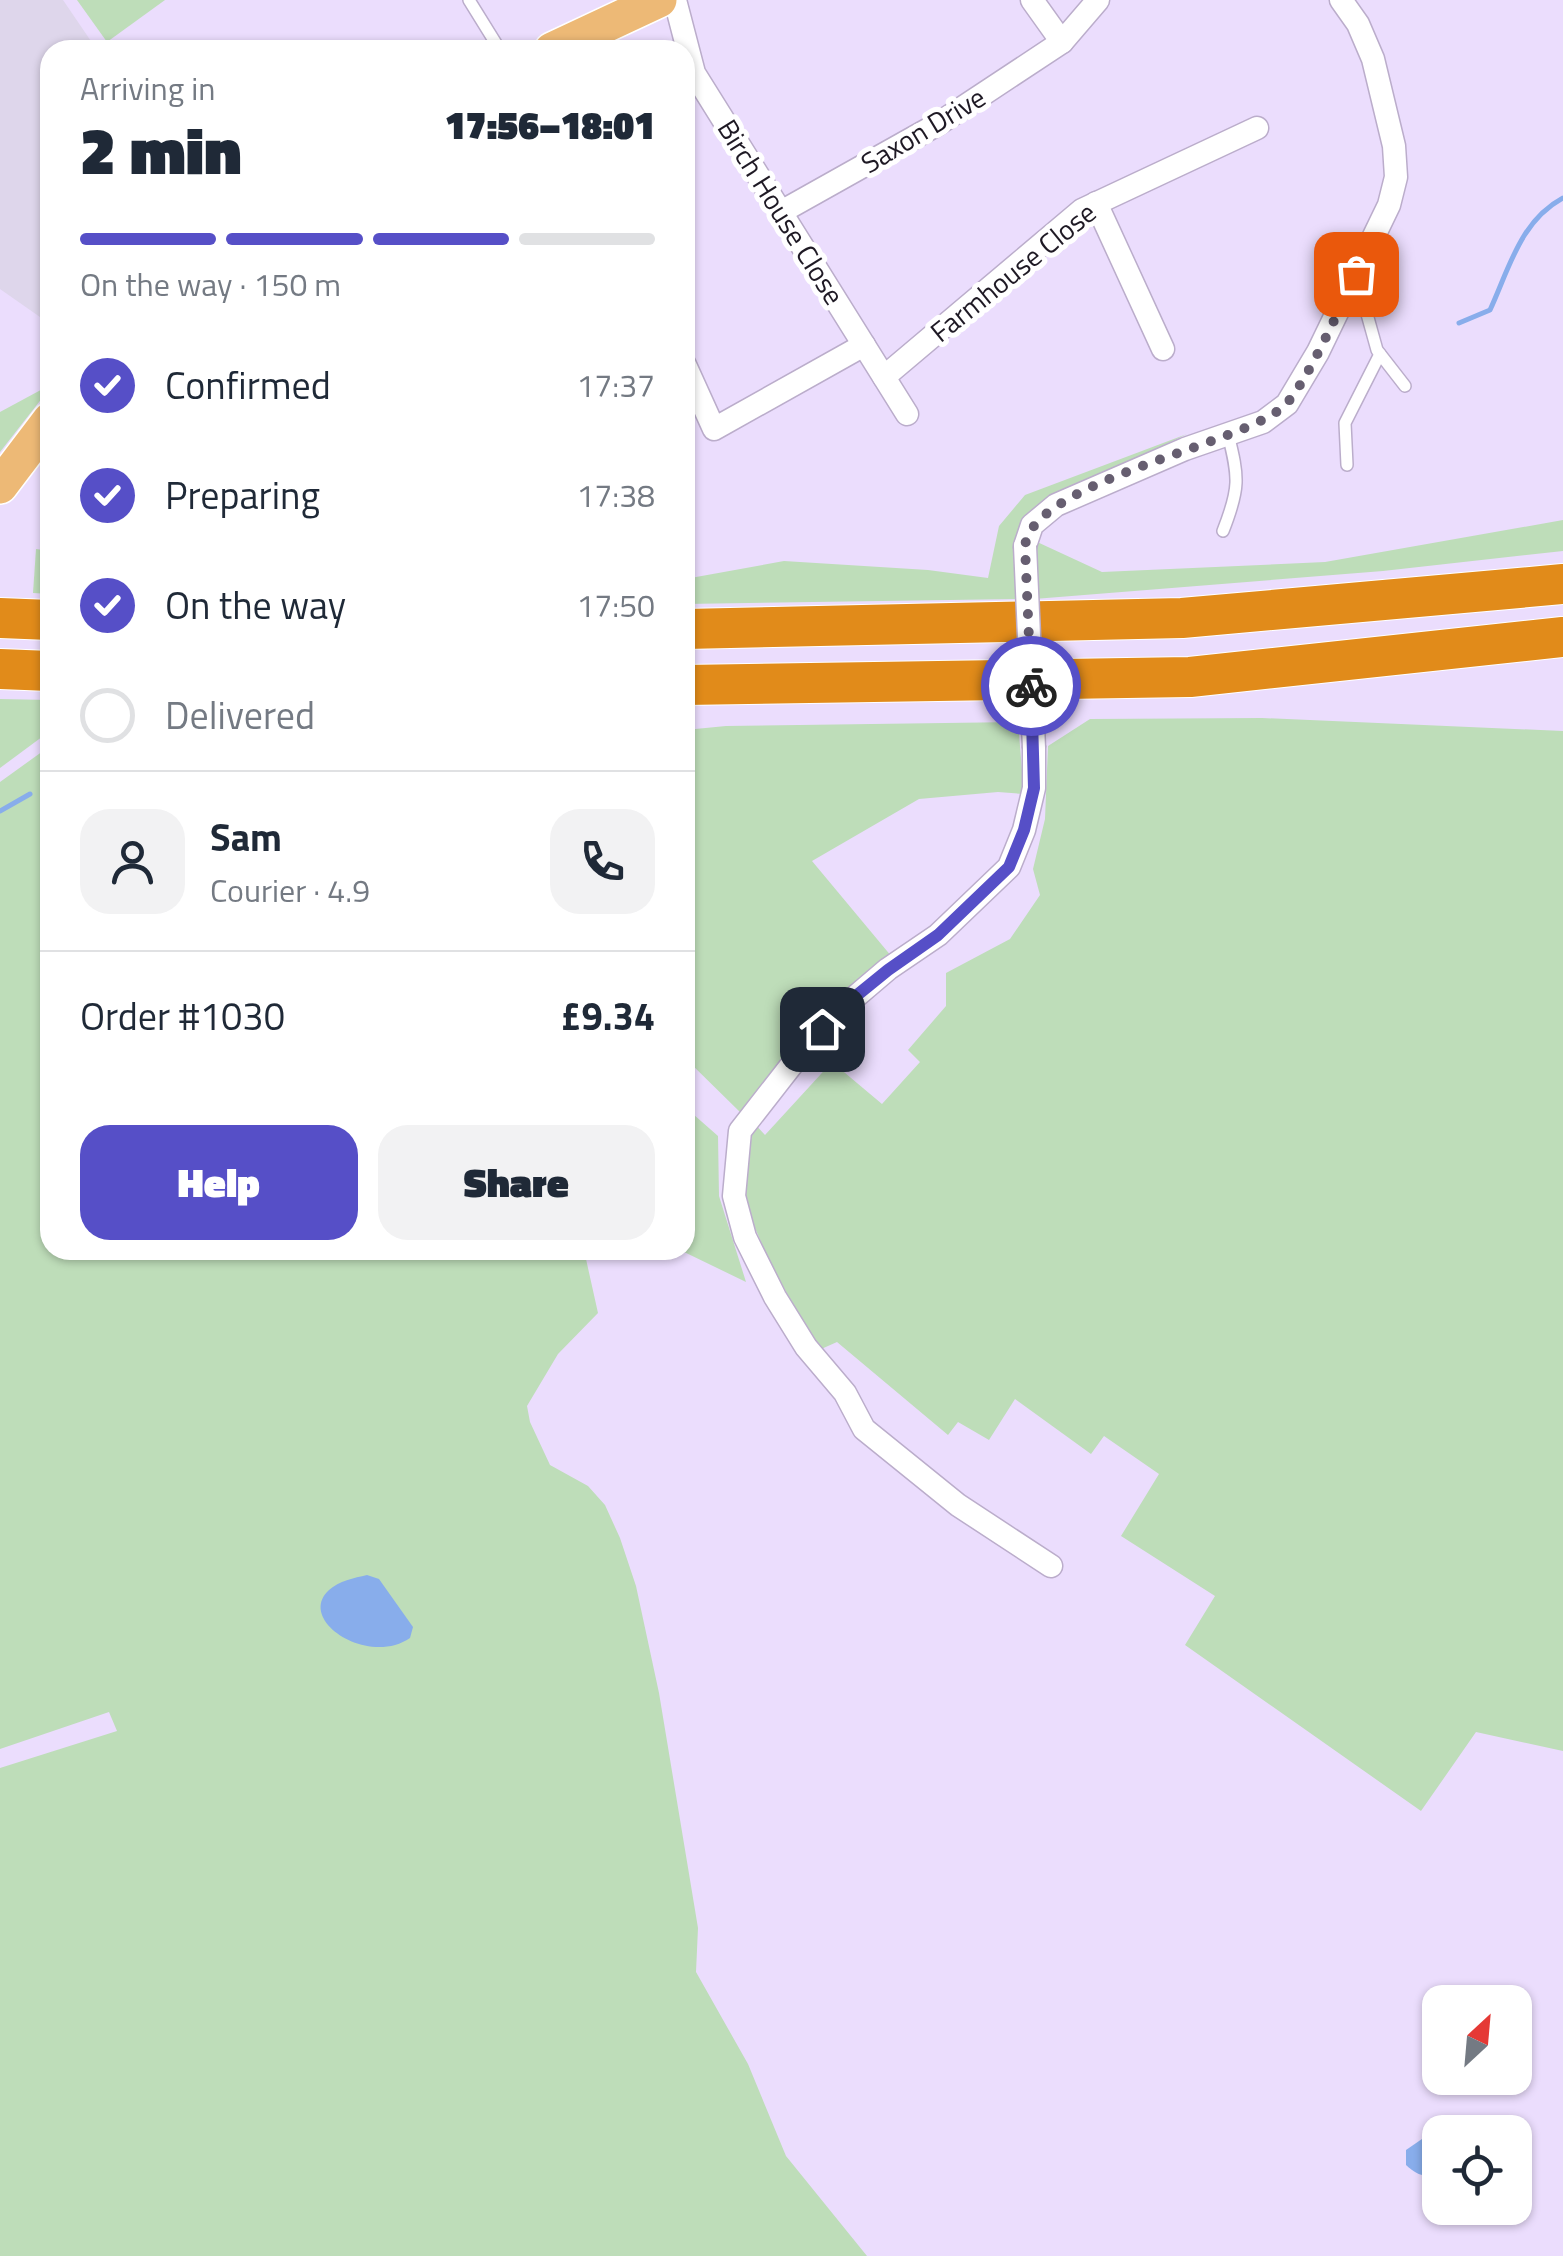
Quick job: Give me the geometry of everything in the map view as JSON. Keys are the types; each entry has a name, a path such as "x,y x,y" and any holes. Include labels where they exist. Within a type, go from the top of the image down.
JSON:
{"highway":[{"path":"695,629 1182,618 1563,584"},
{"path":"695,685 1190,677 1563,637"},
{"path":"1491,646 1563,656"}],"main road":[{"path":"573,40 659,0"},
{"path":"0,486 40,433"}],"street":[{"name":"Birch House Close","path":"676,0 686,40"},
{"path":"1032,0 1062,42"},
{"name":"Saxon Drive","path":"781,212 938,124 1062,42 1098,0"},
{"path":"1051,1566 958,1505 864,1430 844,1394 806,1347 745,1237 734,1196 740,1131 840,1009 938,935 1009,867 1024,830 1034,788 1025,546 1032,525 1056,505 1263,422 1287,404 1318,352 1389,205 1396,176 1374,60 1358,24 1341,0"},
{"name":"Birch House Close","path":"695,75 908,414"},
{"name":"Farmhouse Close","path":"884,377 1082,210 1257,128"},
{"path":"1096,204 1163,349"},
{"path":"695,387 714,429 864,345"}],"lane":[{"path":"469,0 494,40"},
{"path":"1356,274 1380,354 1404,386"},
{"path":"1347,465 1344,423 1380,354"},
{"path":"1223,531 1234,503 1238,475 1228,434"}],"shaded area":[{"path":"0,0 63,0 90,40 40,40 40,317 0,289"}],"green space":[{"path":"77,0 165,0 110,40 106,40"},
{"path":"40,390 40,401 0,452 0,412"},
{"path":"1187,434 1041,505 1018,599 695,604 695,577 784,561 988,578 999,526 1025,495"},
{"path":"1563,520 1563,551 1383,571 1034,599 1035,541 1102,572 1325,562"},
{"path":"36,549 40,550 40,593 33,593"},
{"path":"0,699 40,700 40,738 0,768"},
{"path":"1262,718 1563,731 1563,1751 1476,1732 1421,1811 1185,1645 1215,1596 1121,1536 1159,1474 1104,1436 1091,1454 1015,1399 989,1440 958,1422 948,1435 837,1342 819,1350 771,1265 745,1205 747,1155 755,1124 765,1135 832,1062 882,1104 920,1062 908,1050 946,1006 946,973 1010,939 1040,895 1033,869 1045,819 1048,746 1090,719"},
{"path":"1018,722 1024,794 998,792 919,799 812,861 892,957 742,1114 695,1068 695,729"},
{"path":"40,753 40,1260 586,1260 598,1313 558,1354 527,1406 530,1422 550,1465 588,1486 605,1505 636,1586 659,1693 698,1928 696,1972 748,2064 786,2156 867,2256 0,2256 0,1768 117,1731 109,1712 0,1749 0,782"},
{"path":"695,1116 718,1136 719,1196 746,1282 695,1257"}],"water":[{"path":"367,1575 379,1579 413,1627 410,1638 375,1647 341,1636 329,1626 321,1602 329,1590"},
{"path":"1422,2139 1422,2175 1406,2165 1406,2150"}],"waterway":[{"path":"1459,323 1490,310 1526,233 1536,219 1563,198"},
{"path":"0,811 30,794"}],"way so far":[{"path":"1031,686 1025,546 1032,525 1056,505 1186,449 1263,422 1287,404 1318,352 1356,274"}],"route":[{"path":"822,1029 888,970 938,935 1009,867 1024,830 1034,788 1031,686"}]}
